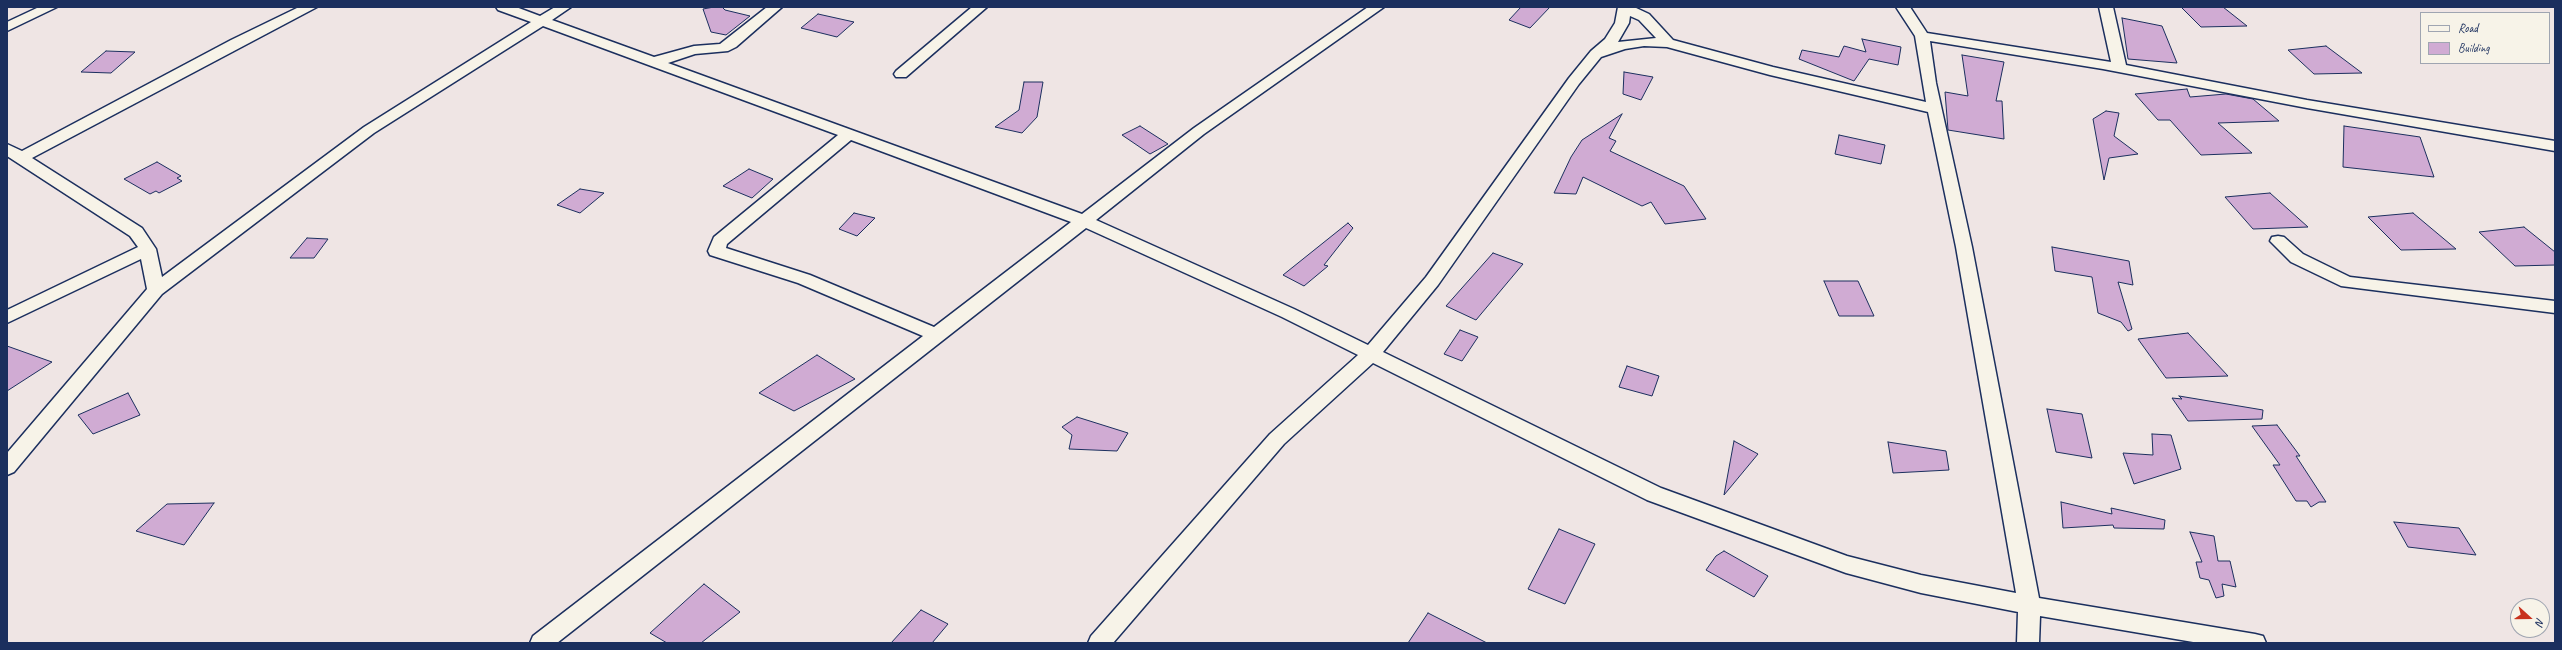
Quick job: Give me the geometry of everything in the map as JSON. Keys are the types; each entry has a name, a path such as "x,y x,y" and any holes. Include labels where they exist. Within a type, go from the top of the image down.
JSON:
{"street":[{"path":"7,27 50,7"},
{"path":"14,154 310,7"},
{"path":"503,7 850,133 1085,221 1260,300 1654,494 1706,514 1846,564 1921,584 2028,605 2255,643"},
{"path":"7,467 156,290 369,130 564,7"},
{"path":"654,62 694,50 723,48 731,44 775,7"},
{"path":"901,74 980,7"},
{"path":"541,643 1199,131 1377,7"},
{"path":"1100,643 1277,438 1370,355 1432,281 1574,81 1596,54 1611,42 1622,23 1625,7 1644,17 1668,43"},
{"path":"1903,7 1922,36 1935,109 1965,254 2028,605 2028,643"},
{"path":"2106,7 2119,68"},
{"path":"1922,36 2119,68 2307,104 2555,146"},
{"path":"1596,54 1623,45 1644,42 1668,43 1850,91 1935,109"},
{"path":"850,133 720,241 716,251 721,254 776,269 804,279 936,335"},
{"path":"14,154 136,232 148,249 156,290"},
{"path":"2278,241 2298,258 2346,282 2555,307"},
{"path":"7,318 148,249"}],"building":[{"path":"722,7 725,10 750,16 726,35 711,32 703,9"},
{"path":"1521,7 1550,7 1530,28 1509,20"},
{"path":"2181,7 2223,7 2247,26 2201,27"},
{"path":"818,14 854,22 837,37 801,28"},
{"path":"2122,18 2162,26 2177,63 2128,59"},
{"path":"1862,39 1901,47 1898,65 1869,59 1854,81 1799,59 1802,50 1839,57 1844,46 1866,52"},
{"path":"2326,46 2362,73 2314,74 2288,50"},
{"path":"106,51 135,52 111,73 81,72"},
{"path":"1962,55 2004,62 1996,101 2002,101 2004,139 1948,130 1945,92 1968,96"},
{"path":"1624,72 1653,77 1641,100 1623,94"},
{"path":"1024,82 1043,82 1037,117 1022,133 995,127 1019,110"},
{"path":"2187,89 2190,97 2226,94 2253,99 2279,121 2218,123 2252,153 2201,155 2170,120 2158,120 2135,94"},
{"path":"2106,111 2119,113 2114,136 2138,154 2109,158 2104,180 2093,119"},
{"path":"1622,114 1609,138 1616,141 1610,151 1684,186 1706,219 1665,224 1651,202 1642,206 1583,177 1576,194 1554,193 1571,157 1582,140"},
{"path":"1140,126 1168,144 1150,154 1122,135"},
{"path":"2344,126 2420,137 2434,177 2343,167"},
{"path":"1839,135 1885,145 1881,164 1835,154"},
{"path":"157,162 181,176 177,178 182,181 159,193 156,191 150,194 124,179"},
{"path":"749,169 773,179 752,198 723,186"},
{"path":"580,189 604,193 580,213 557,205"},
{"path":"2270,193 2308,227 2253,229 2225,197"},
{"path":"854,213 875,218 857,236 839,229"},
{"path":"2413,213 2456,249 2401,250 2368,217"},
{"path":"1348,223 1353,228 1324,265 1328,266 1304,286 1283,275"},
{"path":"2524,227 2555,252 2555,265 2515,266 2479,232"},
{"path":"307,238 328,239 314,258 290,258"},
{"path":"2052,247 2129,261 2133,285 2118,282 2132,329 2128,331 2121,322 2098,313 2092,277 2055,271"},
{"path":"1493,253 1523,264 1476,320 1446,306"},
{"path":"1824,281 1858,281 1874,316 1839,316"},
{"path":"1460,330 1478,337 1462,361 1444,354"},
{"path":"2188,333 2228,376 2166,378 2138,339"},
{"path":"7,346 52,362 7,391"},
{"path":"817,355 855,379 794,411 759,393"},
{"path":"1627,366 1659,376 1652,396 1619,387"},
{"path":"128,393 140,415 93,434 78,415"},
{"path":"2179,396 2263,410 2262,419 2188,421 2172,398 2182,399"},
{"path":"2047,409 2082,414 2092,458 2056,452"},
{"path":"1077,417 1128,433 1117,451 1069,449 1072,435 1062,427"},
{"path":"2277,425 2300,456 2296,456 2326,502 2319,502 2311,507 2307,501 2296,501 2273,465 2280,465 2252,426"},
{"path":"2152,434 2171,435 2181,469 2134,484 2123,453 2153,455"},
{"path":"1734,441 1758,454 1724,495"},
{"path":"1888,442 1946,451 1949,470 1893,473"},
{"path":"2061,502 2112,514 2111,508 2165,520 2164,529 2114,528 2113,525 2063,528"},
{"path":"214,503 184,545 136,531 167,504"},
{"path":"2394,522 2459,528 2476,555 2408,547"},
{"path":"1559,529 1595,544 1565,604 1528,589"},
{"path":"2190,532 2214,536 2218,561 2230,561 2236,587 2222,584 2224,596 2216,598 2209,580 2200,578 2196,562 2202,562"},
{"path":"1724,551 1768,576 1754,597 1706,570 1716,556"},
{"path":"704,584 740,612 701,643 667,643 650,633"},
{"path":"921,610 948,624 932,643 891,643"},
{"path":"1428,613 1487,643 1408,643"}]}
